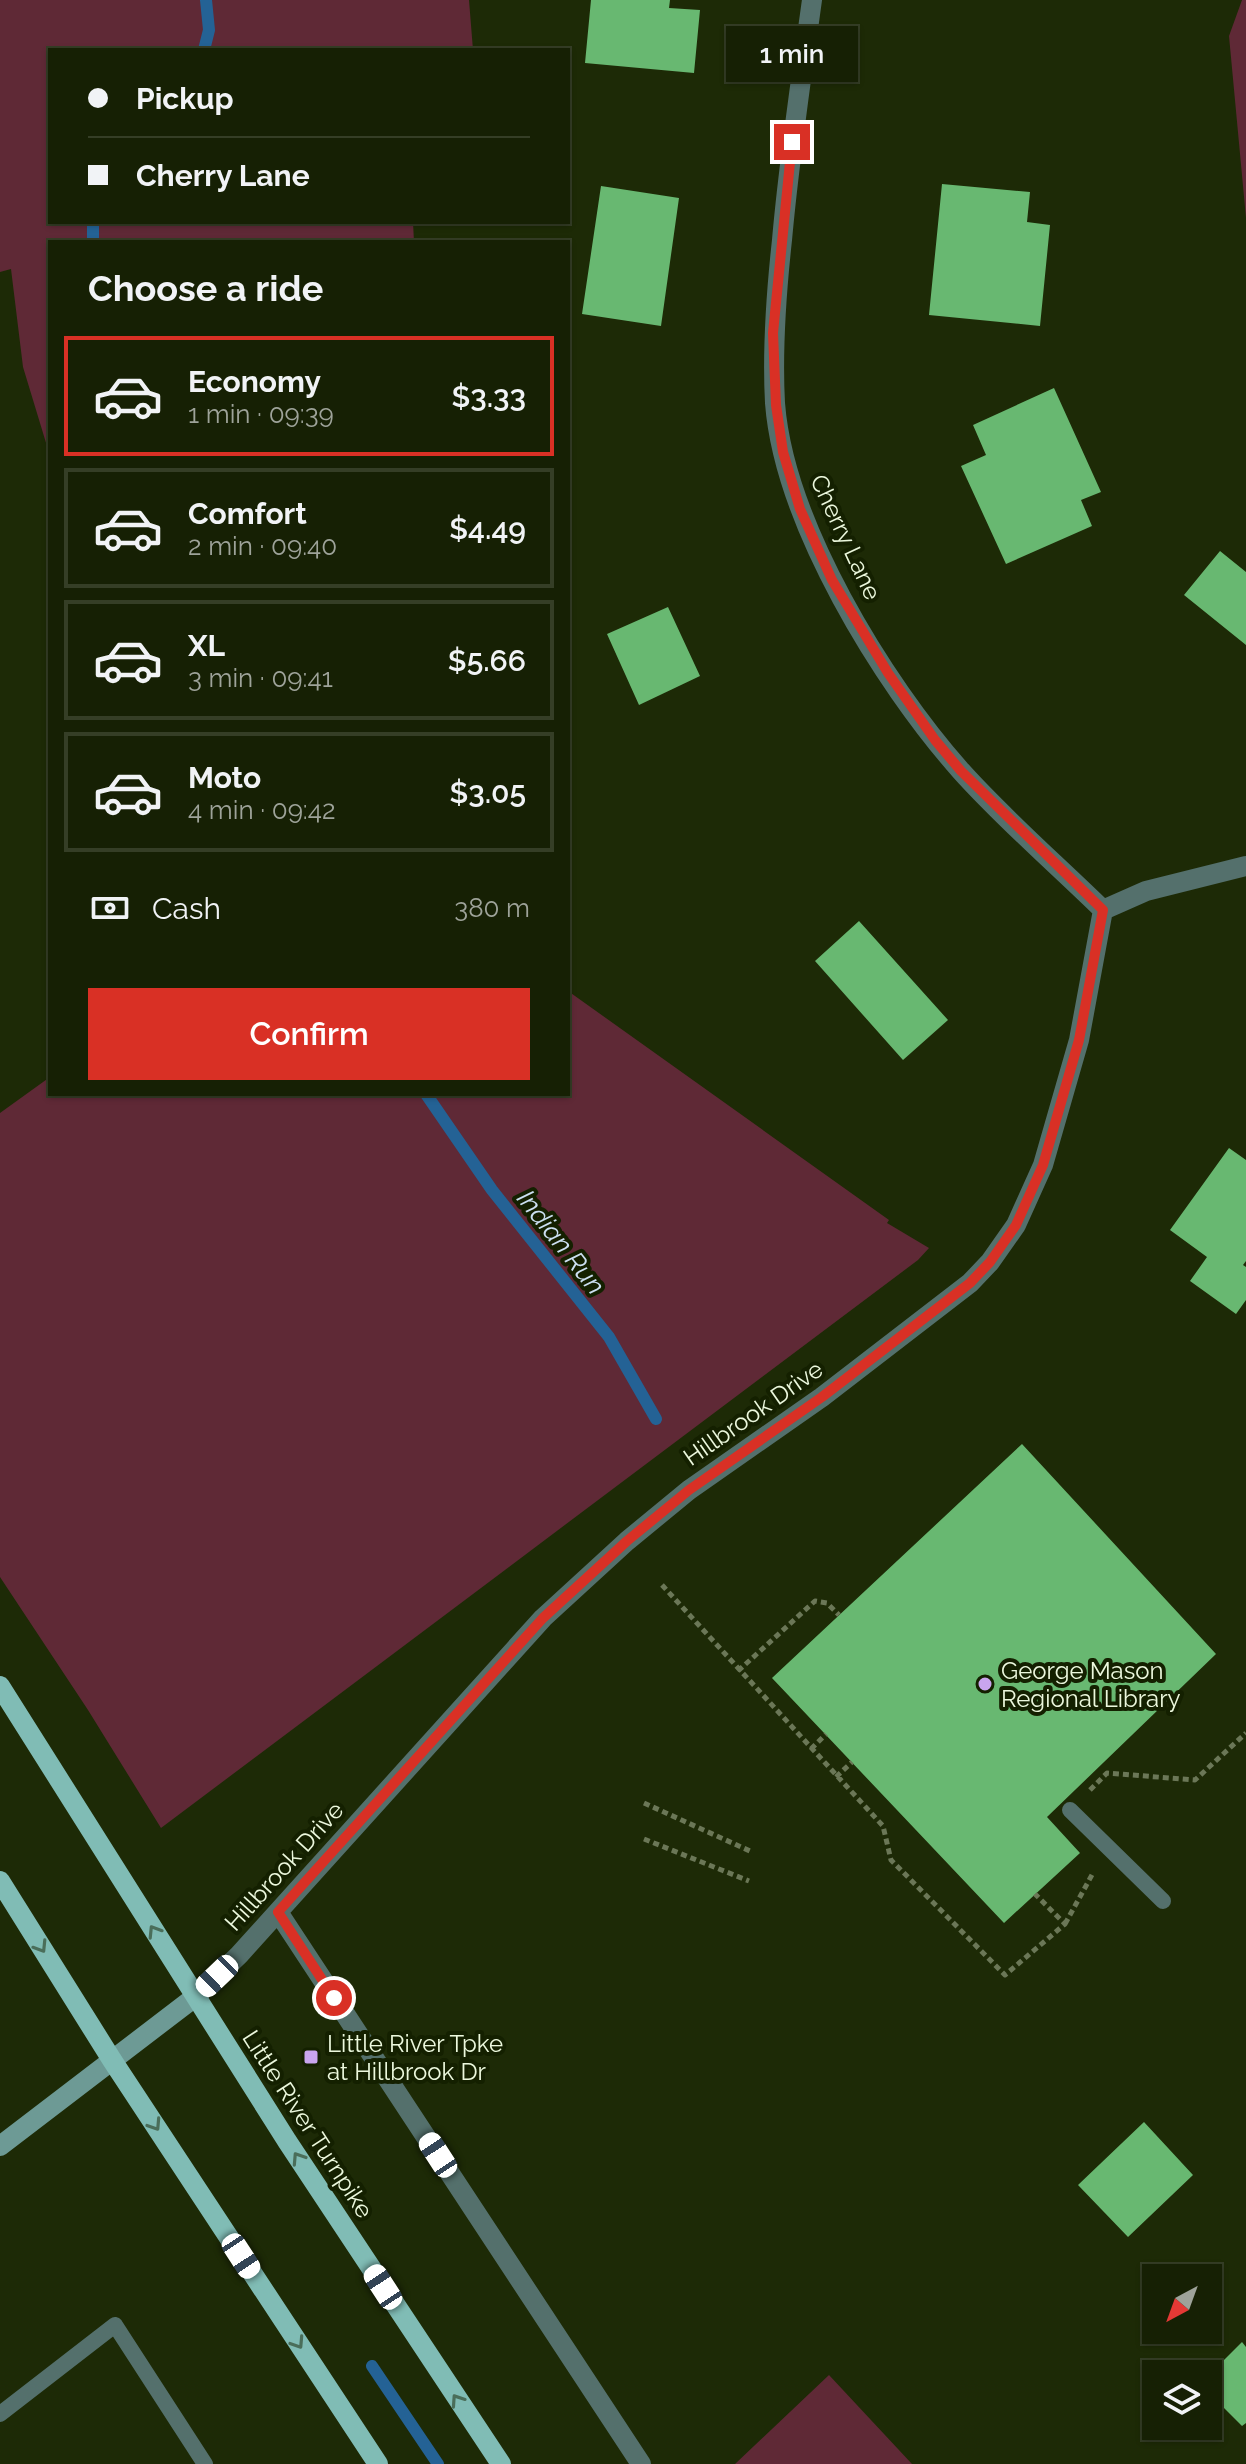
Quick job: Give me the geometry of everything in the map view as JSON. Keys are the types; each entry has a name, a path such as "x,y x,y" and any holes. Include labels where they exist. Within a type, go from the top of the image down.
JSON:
{"main road":[{"name":"Little River Turnpike","path":"0,1686 287,2141 501,2464"},
{"path":"0,1881 112,2060 378,2464"}],"street":[{"name":"Cherry Lane","path":"812,0 788,170 773,333 776,405 783,452 800,509 832,580 888,673 935,740 961,771 1103,910"},
{"path":"1103,910 1146,891 1246,866"},
{"name":"Hillbrook Drive","path":"195,1997 239,1955 543,1618 689,1490 822,1397 970,1283 990,1262 1016,1225 1043,1165 1079,1040 1103,910"},
{"path":"278,1912 641,2464"},
{"path":"0,2146 195,1997"}],"lane":[{"path":"1070,1810 1163,1901"},
{"path":"0,2414 115,2325 205,2464"}],"path":[{"path":"662,1585 883,1826 891,1860 1005,1975 1065,1924 1094,1875 1091,1865"},
{"path":"738,1671 815,1601 827,1603 839,1615"},
{"path":"785,1736 792,1729"},
{"path":"1070,1810 1107,1773 1195,1780 1246,1733"},
{"path":"811,1749 826,1734"},
{"path":"836,1777 852,1762"},
{"path":"644,1803 750,1851"},
{"path":"644,1839 749,1881"},
{"path":"1035,1894 1065,1924"}],"shaded area":[{"path":"0,0 469,0 473,48 48,48 48,224 413,224 414,240 48,240 48,449 23,367 11,269 0,272"},
{"path":"1242,0 1246,0 1246,218 1229,36"},
{"path":"570,992 889,1220 887,1223 929,1248 918,1260 161,1828 0,1577 0,1113 48,1078 48,1096 570,1096"},
{"path":"829,2375 912,2464 735,2464"}],"building":[{"path":"591,0 670,0 669,8 700,10 694,73 585,63"},
{"path":"942,184 1030,192 1027,222 1050,225 1040,326 929,315"},
{"path":"601,186 679,198 661,326 582,314"},
{"path":"1054,388 1101,492 1081,500 1092,526 1006,564 961,466 986,455 973,425"},
{"path":"1220,551 1246,572 1246,645 1184,595"},
{"path":"668,607 700,676 639,705 607,634"},
{"path":"859,921 948,1020 903,1060 815,961"},
{"path":"1229,1148 1246,1160 1246,1261 1243,1265 1246,1267 1246,1300 1236,1314 1190,1281 1207,1257 1170,1230"},
{"name":"George Mason Regional Library","path":"1022,1444 1216,1654 1047,1817 1080,1853 1004,1923 772,1678"},
{"path":"1144,2122 1193,2175 1128,2237 1078,2185"},
{"path":"1242,2342 1246,2347 1246,2423 1242,2426 1222,2406 1222,2362"}],"waterway":[{"name":"Indian Run","path":"204,48 209,30 206,0"},
{"name":"Indian Run","path":"93,224 93,240"},
{"name":"Indian Run","path":"427,1096 492,1190 609,1337 656,1419"},
{"path":"372,2366 438,2464"}],"place":[{"name":"George Mason Regional Library","path":"985,1684"},
{"name":"Little River Tpke at Hillbrook Dr","path":"311,2057"}],"route":[{"path":"334,1998 278,1912 543,1618 595,1570 689,1490 822,1397 970,1283 990,1262 1016,1225 1043,1165 1079,1040 1103,910 961,771 935,740 888,673 832,580 800,509 783,452 776,405 773,333 792,142"}]}
